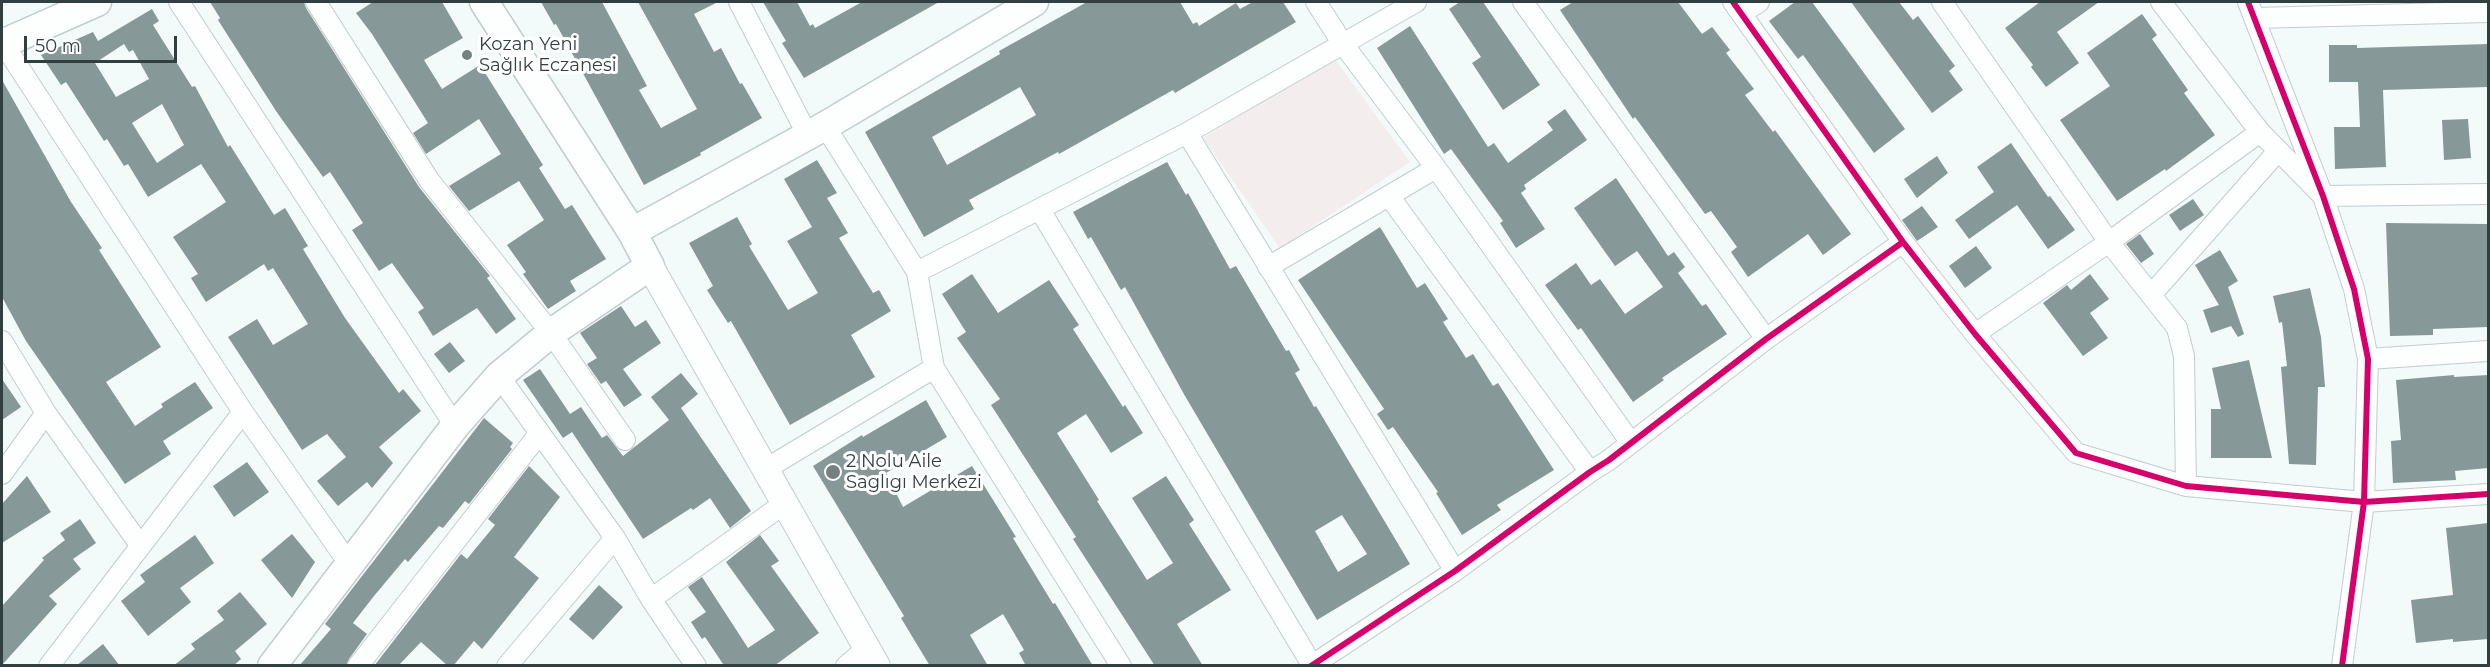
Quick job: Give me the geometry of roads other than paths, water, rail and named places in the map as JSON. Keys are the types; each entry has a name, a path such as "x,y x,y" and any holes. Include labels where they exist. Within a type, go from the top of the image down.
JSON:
{"main road":[{"path":"2,44 97,2"},
{"path":"272,666 455,426 499,376 550,333 650,266 632,232 484,2"},
{"path":"632,232 816,130 1034,2"}],"street":[{"path":"179,2 455,426"},
{"path":"316,2 429,180 550,333 625,440"},
{"path":"739,2 816,130 916,272 934,368 1120,666"},
{"path":"1316,2 1342,44 1436,168 1631,443"},
{"path":"916,272 1187,133 1416,2"},
{"path":"1523,2 1766,339"},
{"path":"1759,2 1737,7 1903,242 1975,334 2076,453 2186,486 2364,502 2488,494"},
{"path":"1942,2 2109,242 2177,328 2184,356 2186,486"},
{"path":"2161,2 2260,132 2322,196 2488,194"},
{"path":"2342,666 2364,502 2368,359 2354,289 2322,196 2252,10 2488,12"},
{"path":"2,44 243,412 350,565"},
{"path":"1975,334 2109,242 2260,132"},
{"path":"1187,133 1455,571"},
{"path":"2151,295 2277,151"},
{"path":"1268,267 1436,168"},
{"path":"1389,196 1590,472"},
{"path":"1040,210 1312,665 1455,571 1631,443 1766,339 1903,242"},
{"path":"650,266 872,657 846,666"},
{"path":"2,341 46,413 140,545"},
{"path":"2368,359 2488,351"},
{"path":"764,470 934,368"},
{"path":"499,376 615,538 696,666"},
{"path":"49,666 243,412"},
{"path":"2,474 46,413"},
{"path":"358,666 539,434"},
{"path":"651,598 785,503"},
{"path":"507,666 615,538"}],"place":[{"name":"Kozan Yeni Sağlık Eczanesi","path":"467,55"},
{"name":"2 Nolu Aile Saglıgı Merkezi","path":"833,472"}]}
